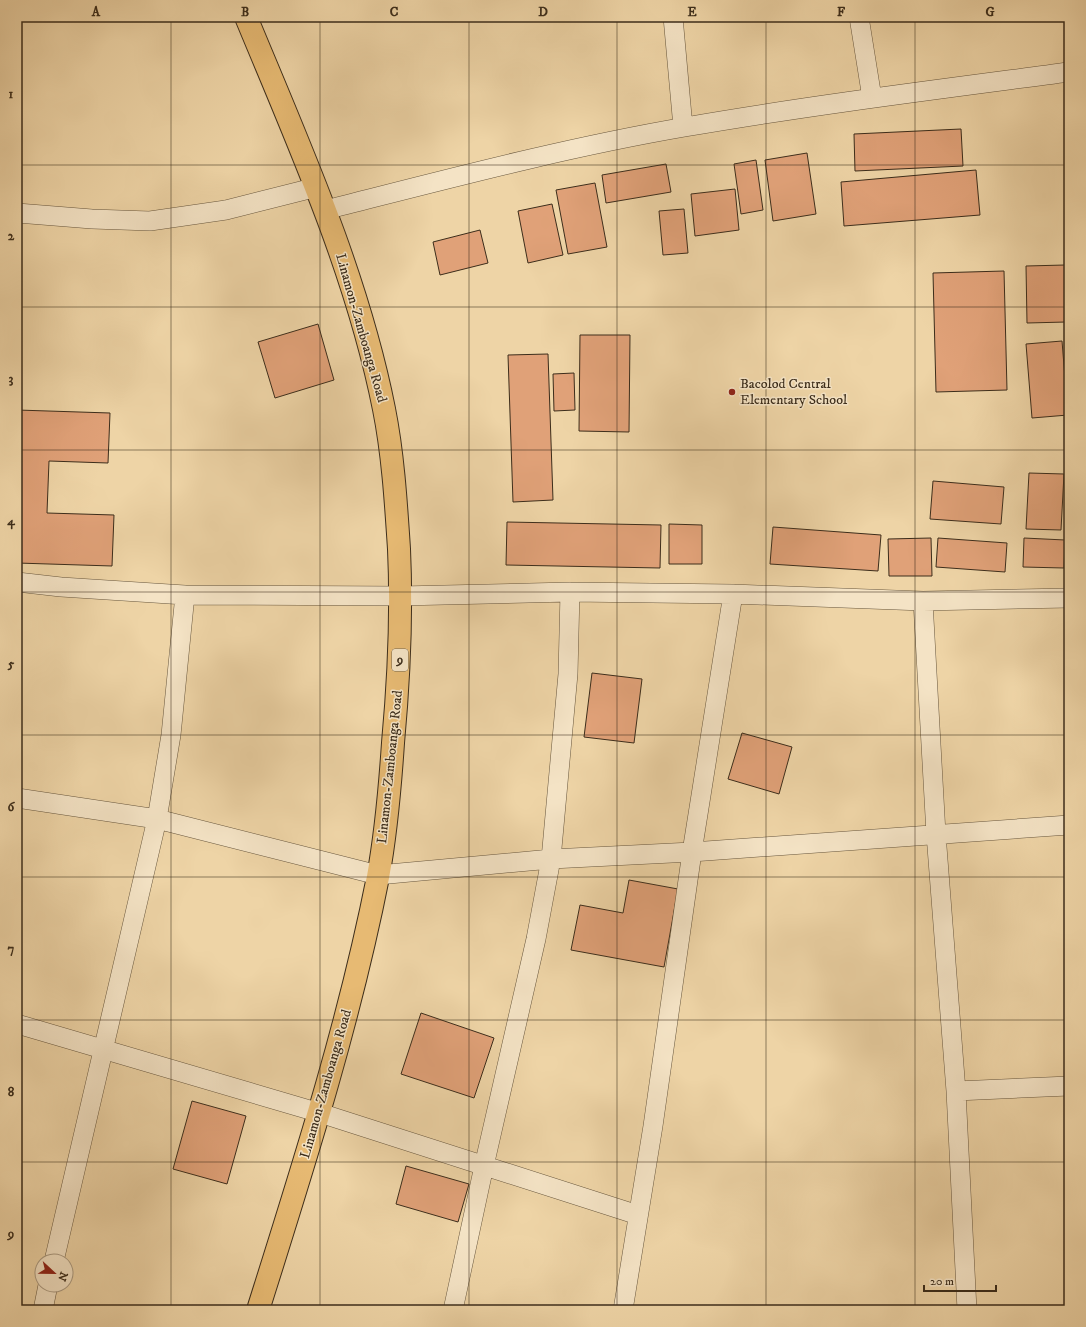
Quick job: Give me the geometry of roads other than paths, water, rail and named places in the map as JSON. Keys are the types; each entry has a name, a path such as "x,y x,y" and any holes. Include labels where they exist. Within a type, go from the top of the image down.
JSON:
{"highway":[{"name":"Linamon-Zamboanga Road","path":"246,17 317,187 360,314 384,410 397,512 401,596 399,671 391,777 378,875 348,1004 320,1113 258,1310"}],"street":[{"path":"673,17 683,127"},
{"path":"859,17 872,98"},
{"path":"325,210 508,164 683,127 872,98 1069,72"},
{"path":"18,217 150,221 226,210 317,187"},
{"path":"17,582 61,587 185,595 401,596 570,592 733,594 923,601 1069,598"},
{"path":"454,1310 484,1166 536,938 551,859 568,674 570,592"},
{"path":"623,1310 653,1126 692,852 733,594"},
{"path":"56,1253 157,819 170,735 185,595"},
{"path":"923,601 936,834 956,1092 967,1310"},
{"path":"17,798 157,819 378,875 551,859 692,852 1069,825"},
{"path":"17,1024 103,1048 320,1113 638,1215"},
{"path":"956,1092 1069,1086"},
{"path":"42,1310 46,1293"}],"place":[{"name":"Bacolod Central Elementary School","path":"732,392"}]}
